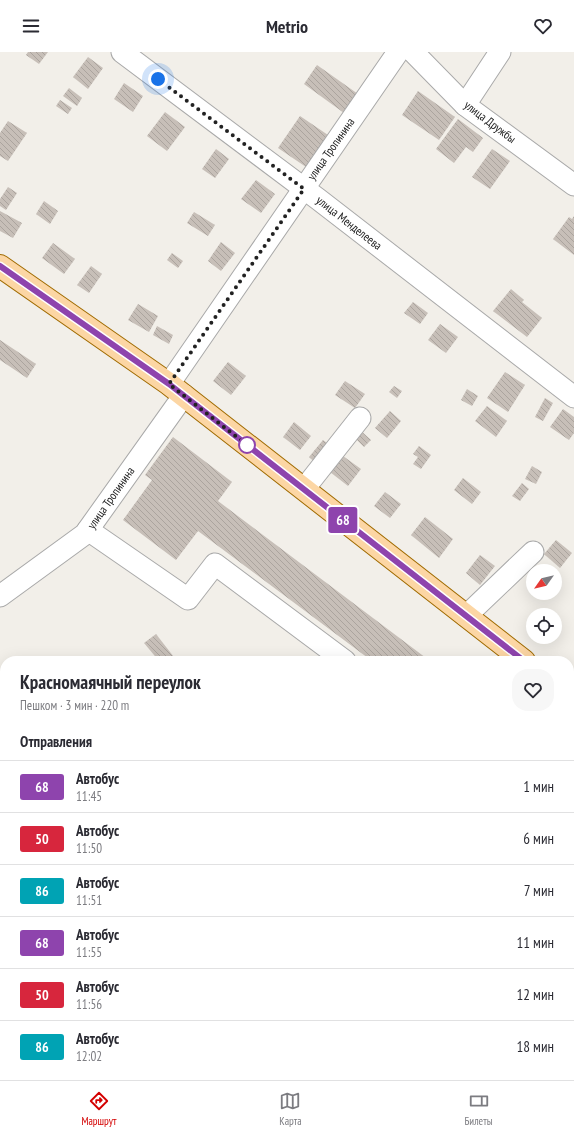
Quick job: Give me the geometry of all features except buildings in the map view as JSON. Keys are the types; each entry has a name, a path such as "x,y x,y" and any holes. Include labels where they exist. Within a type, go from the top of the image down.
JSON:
{"main road":[{"path":"0,266 176,390 518,656"}],"street":[{"name":"улица Менделеева","path":"122,52 304,189 574,397"},
{"name":"улица Тропинина","path":"0,596 85,534 88,530 304,189 398,52"},
{"name":"улица Дружбы","path":"413,52 465,105 574,185"},
{"path":"465,105 500,52"},
{"path":"304,490 360,418"},
{"path":"88,530 188,599 215,564 338,656"},
{"path":"466,616 533,552"}],"bus line":[{"name":"68","path":"0,266 169,384 518,656"}],"route":[{"path":"158,79 304,189 169,384 247,445"}]}
